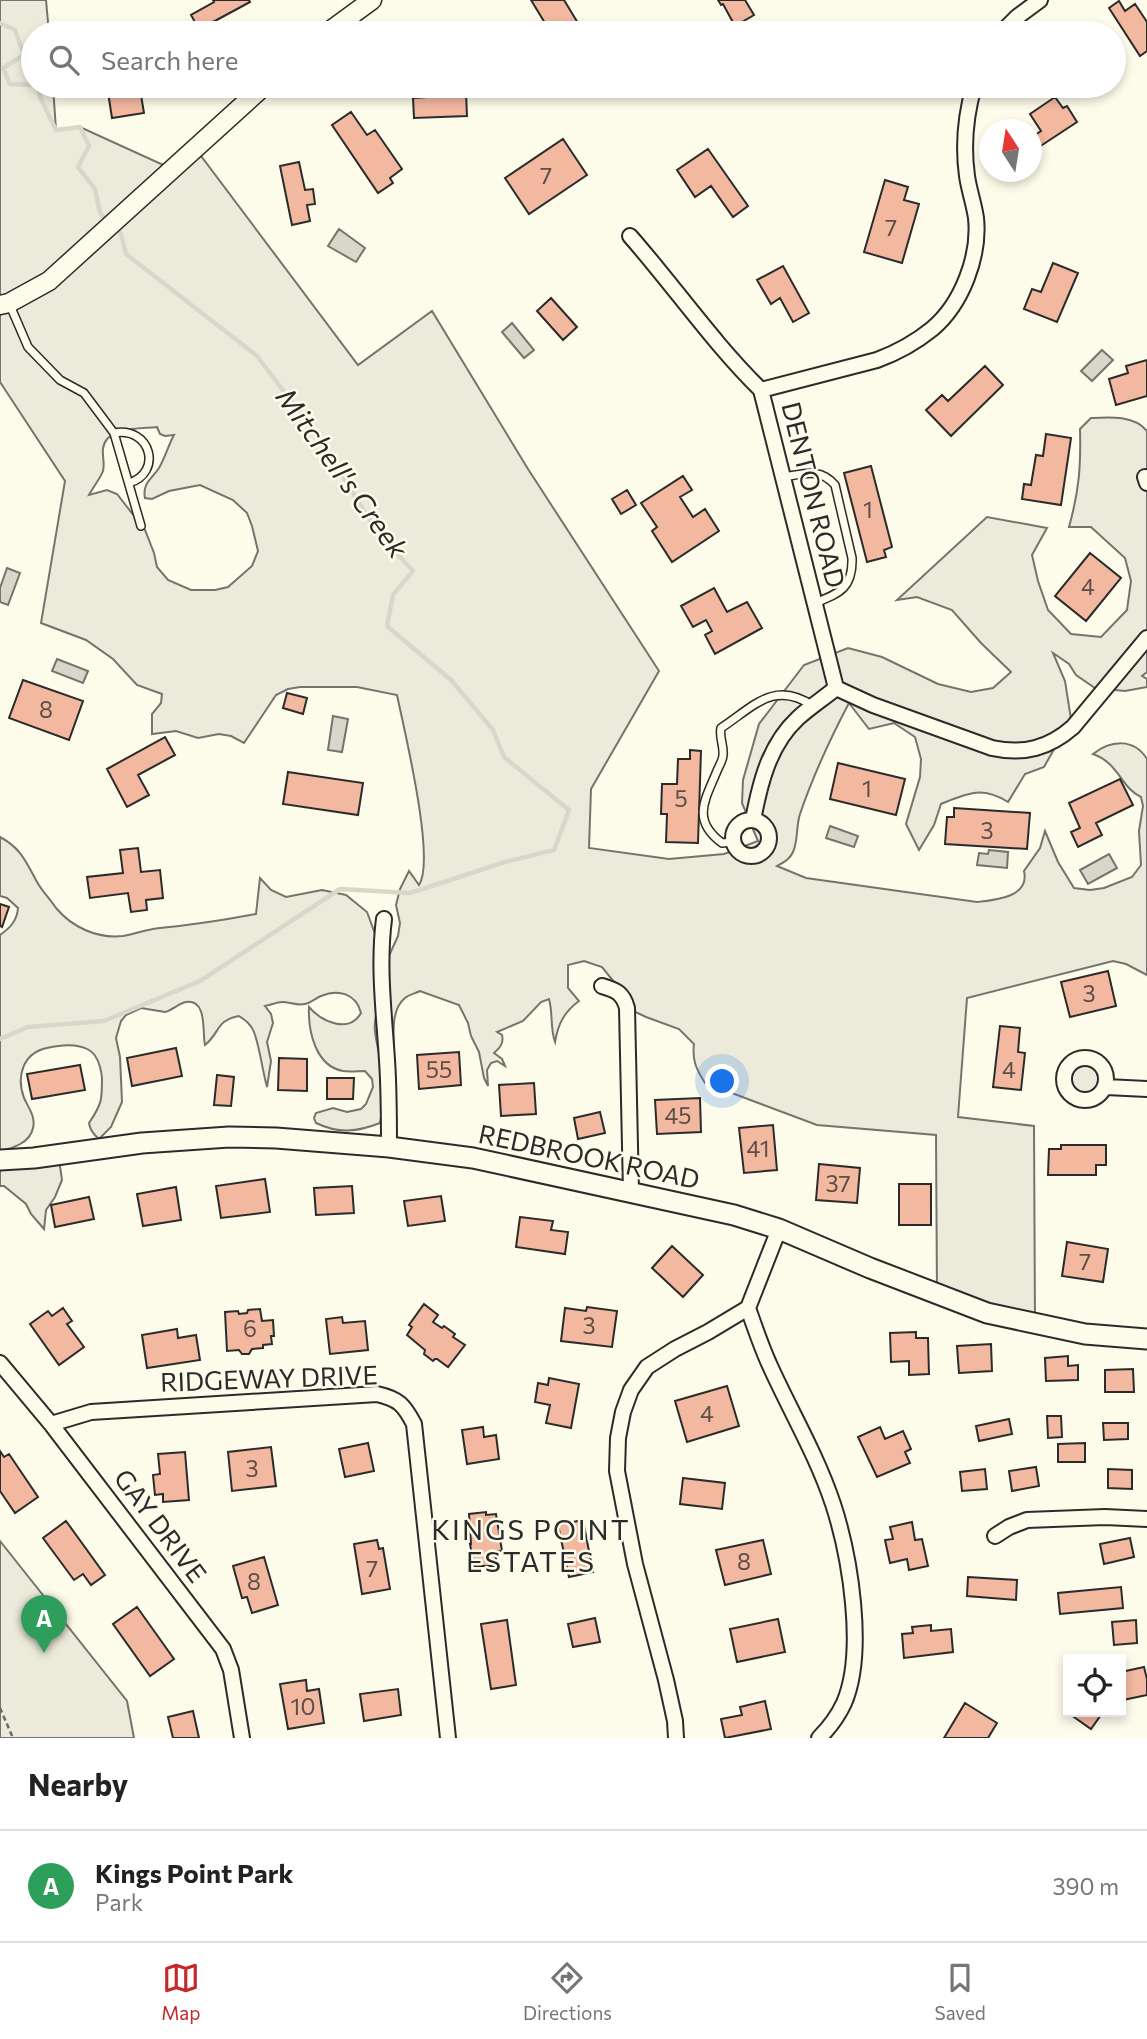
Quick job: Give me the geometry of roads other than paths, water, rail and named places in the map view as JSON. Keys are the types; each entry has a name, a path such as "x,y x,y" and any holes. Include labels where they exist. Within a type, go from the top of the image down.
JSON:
{"main road":[{"name":"REDBROOK ROAD","path":"0,1160 142,1143 229,1137 389,1147 473,1158 631,1192 779,1229 986,1313 1092,1335 1147,1339"}],"street":[{"path":"343,21 372,0"},
{"path":"1013,21 1040,0"},
{"path":"4,304 49,281 79,256 251,98"},
{"path":"761,390 895,354 933,329 950,309 968,277 976,237 976,218 965,154 972,98"},
{"name":"DENTON ROAD","path":"629,236 662,272 739,369 761,390 836,688"},
{"path":"753,820 766,766 776,744 797,719 836,688 873,705 992,748 1007,751 1035,749 1059,739 1073,727 1147,638"},
{"path":"747,820 764,825 768,831 766,849 755,856 749,857 738,851 733,842 737,826 747,820"},
{"path":"384,919 381,974 389,1147"},
{"path":"602,986 614,989 622,995 627,1008 631,1192"},
{"path":"1105,1087 1147,1089"},
{"path":"676,1738 666,1680 635,1564 617,1471 618,1438 623,1412 631,1390 647,1367 748,1308 779,1229"},
{"path":"748,1308 770,1367 809,1442 833,1505 850,1578 855,1634 853,1675 840,1712 819,1738"},
{"name":"GAY DRIVE","path":"0,1363 51,1424 223,1649 231,1670 242,1738"},
{"name":"RIDGEWAY DRIVE","path":"51,1424 91,1412 377,1394 391,1397 404,1406 414,1424 448,1738"},
{"path":"995,1536 1027,1520 1105,1517 1147,1519"}],"lane":[{"path":"4,304 28,347 60,380 83,393 114,433 141,526"},
{"path":"114,433 122,431 135,434 144,442 146,448 147,471 142,477 129,483"},
{"path":"783,477 816,472 835,485 853,570 849,581 838,594 815,603"},
{"path":"733,842 722,843 712,836 704,824 702,808 723,756 719,736 721,728 766,697 779,695 803,699 813,706"}],"waterway":[{"name":"Mitchell's Creek","path":"0,23 15,30 21,47"},
{"name":"Mitchell's Creek","path":"21,57 3,68 10,84 21,84"},
{"name":"Mitchell's Creek","path":"40,98 56,130 80,127 89,146 78,167 95,189 100,213 108,221"},
{"name":"Mitchell's Creek","path":"0,1039 28,1027 104,1021 200,981 340,889 410,893 505,862 554,850 569,810 504,757 493,730 451,680 387,626 393,595 413,571 378,533 317,435 257,356 126,254 121,234 114,227"}],"place":[{"name":"Kings Point Park","path":"44,1653"}],"district":[{"name":"KINGS POINT ESTATES","path":"531,1546"}]}
